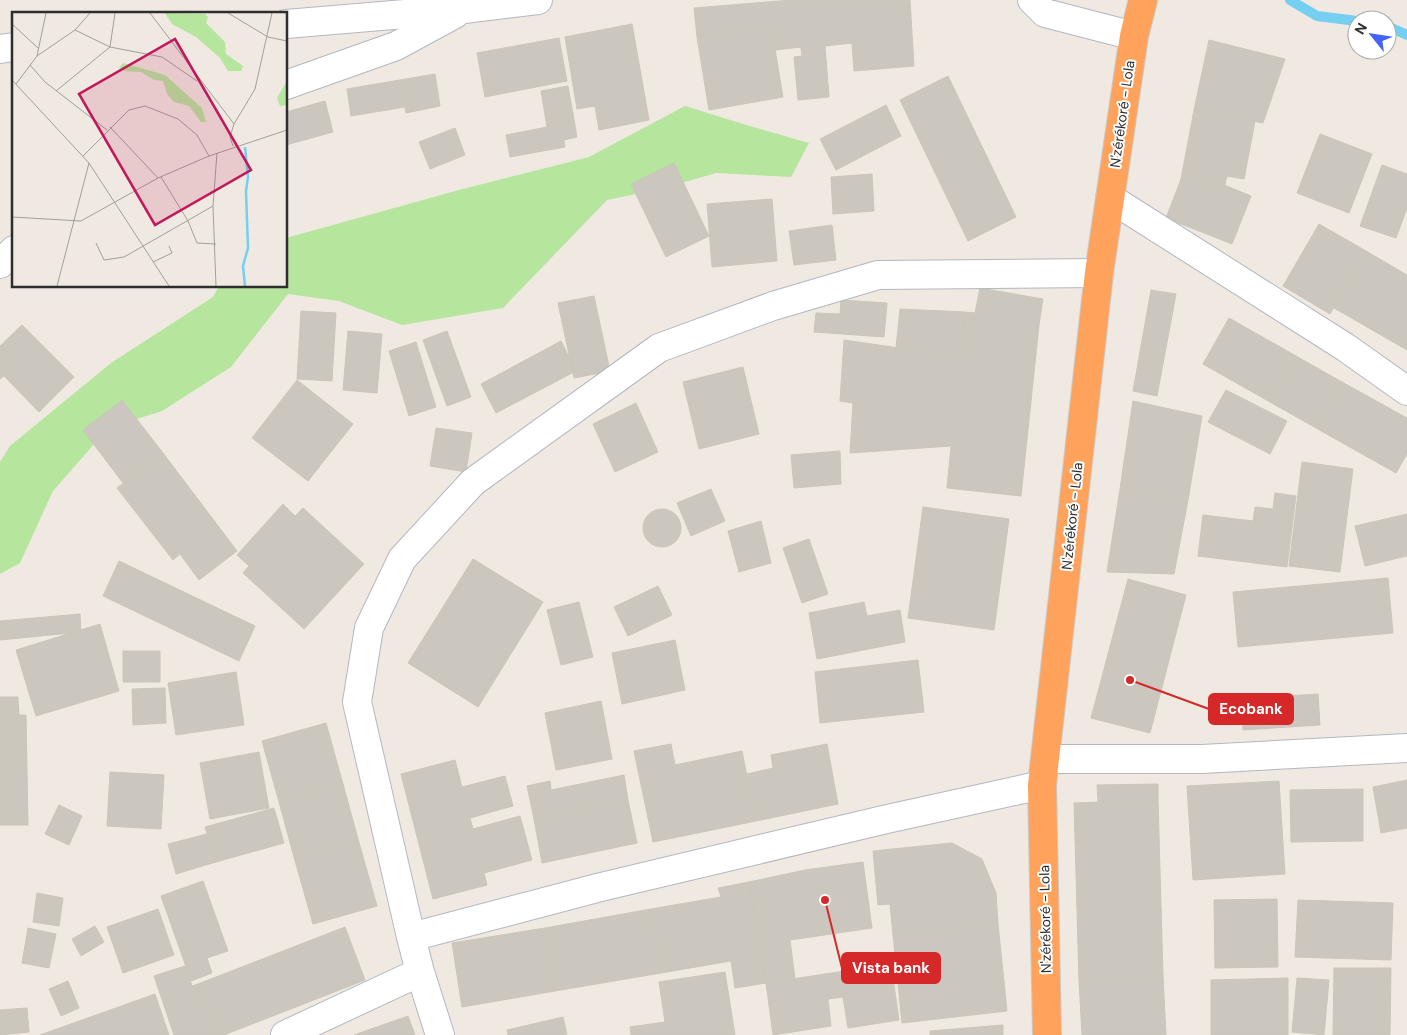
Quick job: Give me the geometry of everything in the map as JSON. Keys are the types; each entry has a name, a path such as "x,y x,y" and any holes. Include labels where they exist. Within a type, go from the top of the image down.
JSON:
{"highway":[{"name":"N'zérékoré - Lola","path":"1047,1035 1042,785 1099,273 1134,36 1142,0"}],"street":[{"path":"288,24 464,9 538,0"},
{"path":"1032,0 1045,13 1134,36"},
{"path":"288,83 396,46 464,9"},
{"path":"1110,198 1345,347 1407,390"},
{"path":"0,264 12,252"},
{"path":"440,1035 411,937 357,702 369,628 402,559 474,482 659,348 773,306 878,275 1099,273"},
{"path":"1046,758 1202,760 1407,748"},
{"path":"411,937 601,887 887,819 1042,785"},
{"path":"285,1035 420,972"}],"green space":[{"path":"685,106 809,143 791,177 716,173 664,188 607,200 503,308 402,325 339,301 288,294 231,367 162,411 108,428 53,491 20,563 0,574 0,462 10,446 111,363 213,297 218,288 288,288 288,237 459,190 589,157"}],"building":[{"path":"791,0 910,0 914,66 854,71 852,43 825,46 829,97 798,100 794,57 802,56 801,47 776,50 771,25 697,37 694,8"},
{"path":"632,24 649,120 599,130 595,106 577,109 565,37"},
{"path":"771,25 783,97 709,110 697,37"},
{"path":"559,38 567,81 485,97 477,53"},
{"path":"1209,40 1285,59 1263,123 1194,110"},
{"path":"435,74 440,106 406,113 400,80"},
{"path":"948,76 1016,217 968,241 900,100"},
{"path":"400,80 405,107 351,116 347,89"},
{"path":"568,86 577,137 564,140 565,147 510,157 506,135 547,127 541,91"},
{"path":"325,101 333,132 288,144 288,111"},
{"path":"886,105 901,136 836,170 820,139"},
{"path":"1194,110 1255,121 1244,179 1227,176 1224,188 1181,179"},
{"path":"455,128 465,155 430,169 419,142"},
{"path":"1320,134 1372,154 1349,213 1297,193"},
{"path":"674,163 709,236 666,257 631,184"},
{"path":"1382,165 1407,174 1407,208 1396,238 1360,226"},
{"path":"1185,169 1251,196 1232,244 1166,218"},
{"path":"872,174 874,211 833,214 831,177"},
{"path":"772,199 777,261 712,267 707,204"},
{"path":"1319,224 1366,251 1330,314 1283,286"},
{"path":"832,225 836,260 794,265 789,231"},
{"path":"1366,251 1407,275 1407,350 1334,308"},
{"path":"980,288 1043,299 1021,496 947,488 951,446 850,453 853,403 840,401 844,340 961,357 965,312 975,313"},
{"path":"1151,290 1176,294 1157,396 1133,391"},
{"path":"594,296 610,371 574,378 558,303"},
{"path":"841,300 887,303 884,337 814,332 816,313 840,314"},
{"path":"900,309 965,312 961,357 896,348"},
{"path":"301,311 336,313 332,381 297,379"},
{"path":"1229,318 1296,356 1270,402 1203,364"},
{"path":"22,325 74,377 39,412 4,376 0,379 0,346"},
{"path":"348,331 382,334 377,393 343,390"},
{"path":"447,331 471,397 447,406 423,340"},
{"path":"561,341 576,371 496,413 481,384"},
{"path":"416,342 436,407 409,416 389,351"},
{"path":"1296,356 1342,382 1316,428 1270,402"},
{"path":"743,367 759,434 699,449 683,382"},
{"path":"297,380 353,424 308,481 252,438"},
{"path":"1342,382 1407,418 1407,454 1396,473 1316,428"},
{"path":"1226,390 1287,421 1270,454 1208,422"},
{"path":"122,400 163,453 123,483 83,430"},
{"path":"1133,401 1202,416 1188,500 1120,489"},
{"path":"636,403 658,452 615,472 593,424"},
{"path":"436,428 472,433 466,472 430,466"},
{"path":"840,451 841,484 794,488 791,455"},
{"path":"163,453 237,551 199,580 180,554 173,560 117,488"},
{"path":"1302,462 1353,469 1340,572 1289,566"},
{"path":"711,489 725,521 691,536 677,503"},
{"path":"1120,489 1188,500 1174,574 1107,572"},
{"path":"1275,493 1296,496 1287,567 1198,556 1203,515 1253,521 1255,507 1273,509"},
{"path":"283,504 295,516 303,508 364,564 304,629 243,573 249,566 237,555"},
{"path":"923,507 1009,519 994,630 908,618"},
{"path":"662,509 675,515 681,528 675,541 662,547 649,541 643,528 649,515"},
{"path":"1407,514 1407,556 1365,566 1355,526"},
{"path":"761,521 771,563 739,572 728,531"},
{"path":"809,539 828,594 802,603 783,548"},
{"path":"473,559 543,602 478,707 408,663"},
{"path":"119,561 255,626 239,661 103,596"},
{"path":"1388,578 1393,633 1238,647 1233,592"},
{"path":"1128,579 1186,595 1150,733 1091,718"},
{"path":"658,586 672,615 628,636 614,607"},
{"path":"579,602 593,657 561,665 547,610"},
{"path":"864,602 867,616 900,610 905,642 817,659 809,613"},
{"path":"80,614 81,632 0,640 0,621"},
{"path":"100,624 119,691 36,716 16,650"},
{"path":"675,640 685,690 622,704 612,653"},
{"path":"123,651 160,651 160,682 123,682"},
{"path":"918,660 924,712 820,723 815,672"},
{"path":"236,672 244,725 176,735 168,683"},
{"path":"165,688 166,723 133,725 132,689"},
{"path":"1318,694 1320,725 1243,730 1241,699"},
{"path":"0,697 18,697 19,715 26,715 28,825 0,825"},
{"path":"601,701 612,759 556,770 545,713"},
{"path":"326,723 343,784 279,802 262,741"},
{"path":"671,744 675,765 742,751 756,821 653,842 634,751"},
{"path":"827,744 838,804 756,821 747,774 773,768 771,755"},
{"path":"259,752 269,808 210,819 200,763"},
{"path":"455,760 462,787 505,776 513,806 470,818 473,829 520,816 532,860 484,873 487,885 433,899 401,774"},
{"path":"110,772 164,775 161,829 107,826"},
{"path":"624,775 628,800 534,819 527,786 550,781 551,790"},
{"path":"1407,780 1407,828 1381,833 1373,787"},
{"path":"1279,781 1285,874 1193,880 1187,786"},
{"path":"343,784 358,839 294,857 279,802"},
{"path":"1158,784 1158,800 1098,802 1097,785"},
{"path":"1363,789 1363,841 1291,842 1290,790"},
{"path":"628,800 637,843 542,863 534,819"},
{"path":"1158,800 1163,976 1079,981 1074,803"},
{"path":"59,805 82,816 69,845 45,834"},
{"path":"274,808 284,843 216,862 205,827"},
{"path":"207,834 216,862 176,874 168,844"},
{"path":"358,839 377,906 313,924 294,857"},
{"path":"952,843 982,859 996,893 998,924 893,935 890,904 878,905 873,851"},
{"path":"863,862 872,928 790,940 795,979 766,983 749,882 805,870"},
{"path":"203,881 228,951 207,958 212,973 191,981 161,896"},
{"path":"749,882 766,983 735,988 731,961 661,973 651,909 721,897 718,888"},
{"path":"37,893 63,898 59,926 33,922"},
{"path":"1277,899 1278,967 1215,968 1214,900"},
{"path":"1298,900 1393,903 1391,960 1295,957"},
{"path":"158,909 174,955 123,973 107,927"},
{"path":"651,909 661,973 555,991 545,928"},
{"path":"998,924 1007,1011 902,1023 893,935"},
{"path":"95,926 104,942 81,956 72,939"},
{"path":"345,927 365,980 224,1035 217,1035 198,984"},
{"path":"28,928 56,934 49,968 22,963"},
{"path":"545,928 555,991 462,1007 452,943"},
{"path":"891,964 899,1020 848,1028 843,997 828,999 831,1026 773,1035 766,983"},
{"path":"185,966 192,986 198,984 217,1035 174,1035 154,976"},
{"path":"1334,968 1391,968 1390,1035 1333,1035"},
{"path":"725,972 735,1035 631,1035 630,1027 665,1022 659,982"},
{"path":"1163,976 1166,1035 1082,1035 1079,981"},
{"path":"1288,978 1288,1035 1211,1035 1211,980"},
{"path":"1297,978 1329,980 1324,1035 1292,1032"},
{"path":"68,981 79,1008 61,1016 49,989"},
{"path":"155,994 169,1035 40,1035"},
{"path":"27,1008 29,1032 0,1035 0,1010"},
{"path":"408,1016 415,1035 354,1035"},
{"path":"563,1017 567,1035 508,1035 507,1030"},
{"path":"1003,1025 1003,1035 930,1035 930,1031"}],"waterway":[{"path":"1290,0 1317,16 1347,20"},
{"path":"1397,30 1407,35"}],"place":[{"name":"Ecobank","path":"1130,680"},
{"name":"Vista bank","path":"825,900"}]}
